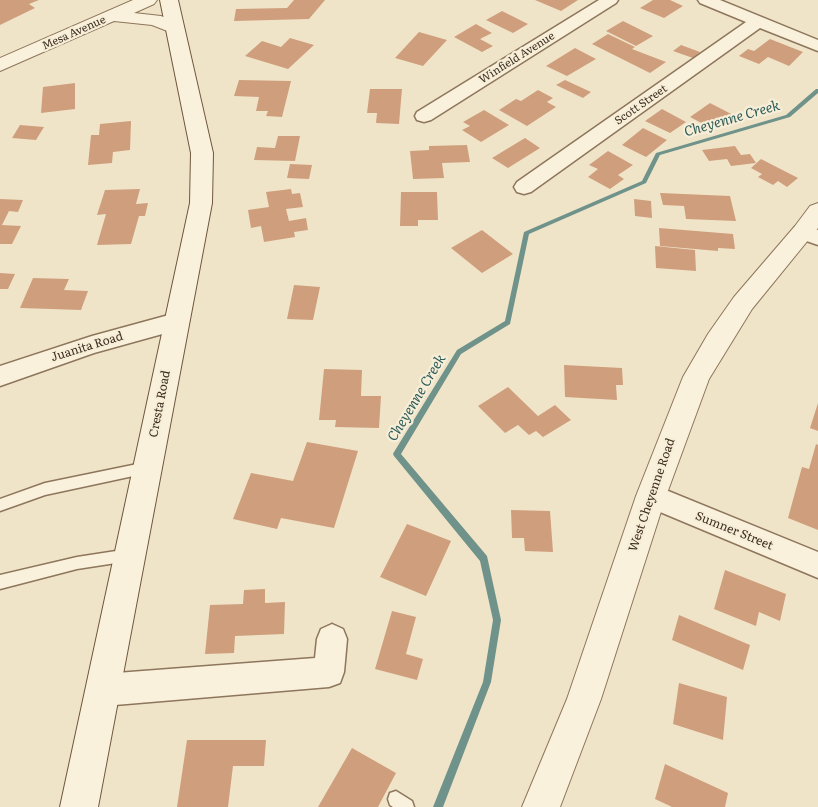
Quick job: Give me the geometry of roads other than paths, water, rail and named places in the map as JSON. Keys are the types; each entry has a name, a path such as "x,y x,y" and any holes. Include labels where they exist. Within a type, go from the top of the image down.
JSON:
{"main road":[{"name":"Mesa Avenue","path":"0,65 148,0"},
{"name":"Cresta Road","path":"78,807 176,322 197,230 202,180 202,153 169,0"},
{"path":"112,16 155,20 175,28"},
{"name":"West Cheyenne Road","path":"541,807 584,699 651,496 693,385 717,341 743,303 811,235 818,212"}],"street":[{"name":"Winfield Avenue","path":"424,116 610,0"},
{"path":"706,0 818,46"},
{"name":"Scott Street","path":"524,187 758,22"},
{"name":"Juanita Road","path":"0,376 92,345 176,322"},
{"name":"Sumner Street","path":"651,496 818,565"},
{"path":"103,690 329,672 332,639"}],"lane":[{"path":"0,505 45,489 147,468"},
{"path":"0,582 77,563 130,555"}],"waterway":[{"name":"Cheyenne Creek","path":"438,807 487,682 497,620 484,559 397,454 459,352 508,322 526,233 644,182 658,154 788,116 818,90"}]}
